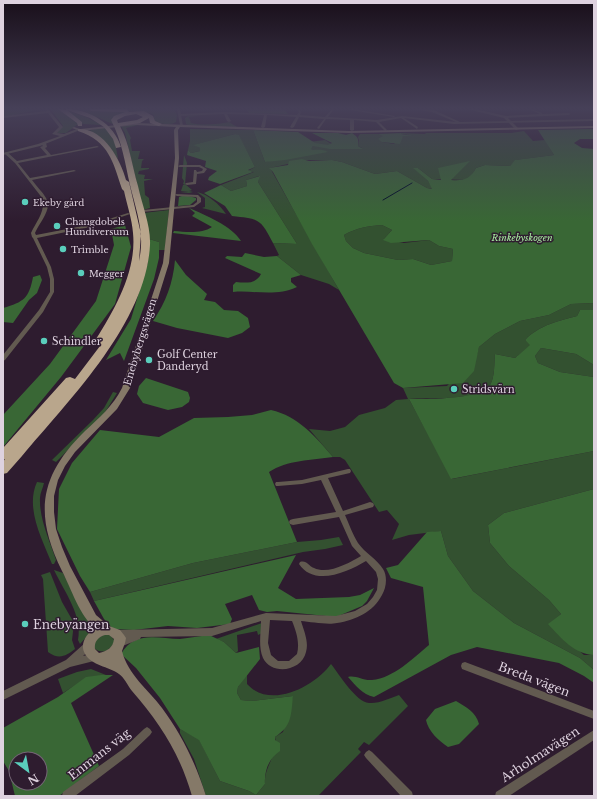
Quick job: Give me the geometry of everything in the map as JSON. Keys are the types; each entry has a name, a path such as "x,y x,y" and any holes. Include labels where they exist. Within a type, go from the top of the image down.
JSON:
{"highway":[{"path":"3,456 88,359 119,310 130,282 135,263 137,234 130,214 120,170 112,153 106,146"},
{"path":"118,146 130,214"},
{"path":"3,470 70,392 114,335 128,310 138,281 146,245 142,219 125,146"}],"main road":[{"name":"Enebybergsvägen","path":"118,643 114,632 106,630 93,619 62,559 51,530 48,511 49,494 54,479 63,462 80,440 108,414 124,392 166,263 180,146"},
{"name":"Enebybergsvägen","path":"177,172 180,166 179,158"},
{"name":"Enebybergsvägen","path":"88,646 93,635 93,619"},
{"path":"93,635 106,630"},
{"path":"98,657 107,657 118,643"},
{"path":"118,643 122,670"},
{"path":"88,646 91,654 122,670 156,710 182,751 199,796"}],"street":[{"path":"5,153 33,146"},
{"path":"44,146 42,147 50,156"},
{"path":"16,162 97,147"},
{"path":"3,359 41,311 52,292 52,279 49,267 33,233 36,225 46,210 47,205 45,199 16,162 5,153"},
{"path":"180,166 204,167 205,169 202,172 195,173"},
{"path":"187,184 195,182 196,166"},
{"path":"30,180 74,171"},
{"path":"143,211 194,206 199,202 199,198 197,196 175,195"},
{"path":"34,237 94,225 130,214"},
{"path":"278,484 324,478 348,471"},
{"path":"118,643 140,634 212,632 266,616 336,620 357,614 370,606 381,590 382,579 380,571 368,556 355,544 324,478"},
{"path":"293,522 340,514 370,505"},
{"path":"303,564 309,572 323,574 351,566 368,556"},
{"path":"266,616 264,644 266,656 276,665 288,666 296,661 302,653 302,641 295,618"},
{"path":"3,696 68,663 88,646"},
{"path":"68,663 98,657"},
{"name":"Breda vägen","path":"465,666 594,715"},
{"name":"Enmans väg","path":"67,796 126,752 147,732"},
{"name":"Arholmavägen","path":"500,796 594,735"},
{"path":"369,755 408,796"}],"green space":[{"path":"107,146 116,146 118,159"},
{"path":"128,146 131,146 132,151 140,151 138,159 144,159 142,161 141,168 149,168 139,171 138,174 145,175 144,179 153,179 144,181 145,195 149,198 150,208 143,210"},
{"path":"189,146 200,148 200,151 191,153 188,150"},
{"path":"196,146 245,146 255,167 248,170 253,172 220,184 208,180 209,177 217,171 205,167 206,161 187,155 188,150 191,153 200,151 200,148"},
{"path":"244,146 259,146 265,162 314,150 310,149 313,146 362,148 359,146 549,146 554,155 516,160 510,166 485,165 476,168 467,180 432,179 418,168 414,168 428,181 433,189 427,188 397,171 375,174 332,160 306,160 270,168 339,290 329,284 301,275 277,256 279,255 273,243 297,244 258,182 259,176 246,180 247,186 231,191 221,185 254,172 248,171 255,167"},
{"path":"259,146 313,146 311,149 328,152 285,160 265,162"},
{"path":"315,146 358,146 363,149 330,149"},
{"name":"Rinkebyskogen","path":"548,146 579,146 594,149 594,303 571,304 549,315 520,321 495,334 479,347 474,371 463,383 403,388 394,383 312,244 273,172 269,168 288,165 289,161 302,159 309,161 332,160 375,174 397,171 427,188 432,189 428,181 413,168 418,168 432,179 441,180 438,168 470,161 451,180 460,180 469,177 476,168 485,165 510,166 515,160 554,155","holes":["382,225 392,230 383,240 391,243 429,240 439,246 453,249 452,261 431,265 413,259 398,260 364,253 353,248 346,241 344,235 358,229"]},
{"path":"184,155 187,163 185,184 183,184 184,181 182,178"},
{"path":"260,176 258,182 297,244 273,243 265,229 258,221 232,216 225,206 204,193 221,185 231,191 247,186 246,180"},
{"path":"185,184 192,190 181,191 183,185"},
{"path":"189,191 193,192 180,192"},
{"path":"197,192 213,200 226,214 202,208 205,207 205,198"},
{"path":"185,195 196,198 196,200 190,205 178,206 179,197"},
{"path":"189,208 225,226 241,241 173,233 174,231 199,232 212,227 192,216 195,213"},
{"path":"169,210 165,250 159,250 159,242 149,239 143,213"},
{"path":"125,225 131,247 115,304 61,377 3,447 3,415 50,364 96,301 114,245 111,229"},
{"path":"382,225 392,230 384,239 404,243 429,240 439,246 453,249 452,261 431,265 413,259 398,260 364,253 353,248 346,241 344,235 353,231"},
{"path":"149,239 159,242 159,258 154,279 124,361 120,353 106,360 131,319 148,262"},
{"path":"245,253 264,257 277,256 301,275 291,278 291,282 297,287 281,292 233,292 233,285 236,282 247,283 254,281 261,274 225,258 227,256 242,257"},
{"path":"175,260 186,275 207,294 204,300 215,302 224,310 238,311 248,318 250,327 242,333 228,338 177,328 153,321 162,307 168,292 173,277"},
{"path":"40,275 42,280 37,293 29,300 13,323 3,322 3,308 21,301 30,290 33,277"},
{"path":"594,303 594,310 580,310 577,316 550,324 536,331 525,340 531,345 515,358 495,354 493,378 490,385 484,390 475,394 452,398 409,399 452,479 594,451 594,489 504,513 488,525 490,543 509,566 549,600 561,614 549,624 584,655 594,655 594,670 580,658 514,623 473,591 448,556 441,531 409,535 392,540 399,524 387,510 379,512 345,460 340,457 333,457 309,429 330,431 345,427 359,415 385,408 396,400 408,399 403,388 447,386 477,354 479,347 495,334 520,321 549,315 571,304"},
{"path":"580,310 594,310 594,365 576,354 541,348 535,356 538,363 560,372 594,377 594,451 451,479 409,399 452,398 476,394 484,390 490,385 493,378 495,354 515,358 530,345 525,340 536,331 550,324 577,316"},
{"path":"541,348 576,354 594,365 594,377 560,372 538,363 535,356"},
{"path":"146,378 188,392 190,398 189,402 182,407 168,410 143,403 137,394 139,386"},
{"path":"113,392 117,393 104,414 56,462 52,460 104,408"},
{"path":"271,410 290,417 306,428 333,457 292,463 269,472 297,542 193,563 90,592 80,576 57,529 59,489 72,463 100,430 159,437 194,418 252,415"},
{"path":"37,482 44,483 40,496 40,506 45,530 56,560 54,564 52,564 36,523 33,502"},
{"path":"594,489 594,655 580,652 568,644 548,624 561,614 549,600 509,566 490,543 488,525 504,513"},
{"path":"441,531 448,556 473,591 514,623 580,658 594,670 594,683 559,663 477,647 451,655 374,697 363,692 348,677 372,680 388,676 403,667 429,645 423,587 391,578 386,568 398,565 427,532"},
{"path":"339,537 343,545 303,552 94,601 90,592 193,563 297,542"},
{"path":"296,555 278,588 296,599 349,597 360,595 374,588 367,601 362,606 336,617 277,611 267,612 259,610 252,595 225,604 232,619 230,624 197,628 168,626 134,630 113,629 104,619 94,601"},
{"path":"54,570 63,573 88,621 89,634 80,644 78,640 78,622 72,604"},
{"path":"50,572 62,602 74,623 72,640 75,649 69,654 62,656 56,656 48,652 43,579 41,575"},
{"path":"262,623 262,633 258,635 257,631 237,635 238,651 236,653 224,642 216,639"},
{"path":"105,634 110,635 115,641 109,649 104,651 97,650 94,648 95,640"},
{"path":"209,635 224,642 236,653 259,647 260,659 238,687 237,693 241,700 251,701 293,696 290,720 285,729 275,737 275,740 280,743 280,751 270,761 265,774 265,784 256,795 220,781 199,740 180,729 160,698 136,668 121,654 127,646 140,639 155,637 180,639"},
{"path":"331,664 353,693 364,701 369,703 377,703 399,695 408,706 369,745 364,742 358,749 361,752 318,796 206,796 194,759 180,733 180,729 199,739 220,781 256,795 265,784 266,772 275,750 275,737 283,732 293,696 251,701 241,700 237,693 238,687 247,674 247,684 257,692 268,695 280,695 304,687 324,672"},
{"path":"91,669 106,675 86,678 63,693 58,679"},
{"path":"113,675 71,703 99,766 59,796 15,796 14,791 48,791 48,751 8,751 8,769 3,761 3,728 58,697 86,677"},
{"path":"456,701 476,716 479,724 459,744 448,747 434,735 426,720 435,709"}],"waterway":[{"path":"383,200 412,183"}],"place":[{"name":"Ekeby gård","path":"25,202"},
{"name":"Changdobels Hundiversum","path":"57,226"},
{"name":"Trimble","path":"63,249"},
{"name":"Megger","path":"81,273"},
{"name":"Schindler","path":"44,341"},
{"name":"Golf Center Danderyd","path":"149,360"},
{"name":"Stridsvärn","path":"454,389"},
{"name":"Enebyängen","path":"25,624"}]}
